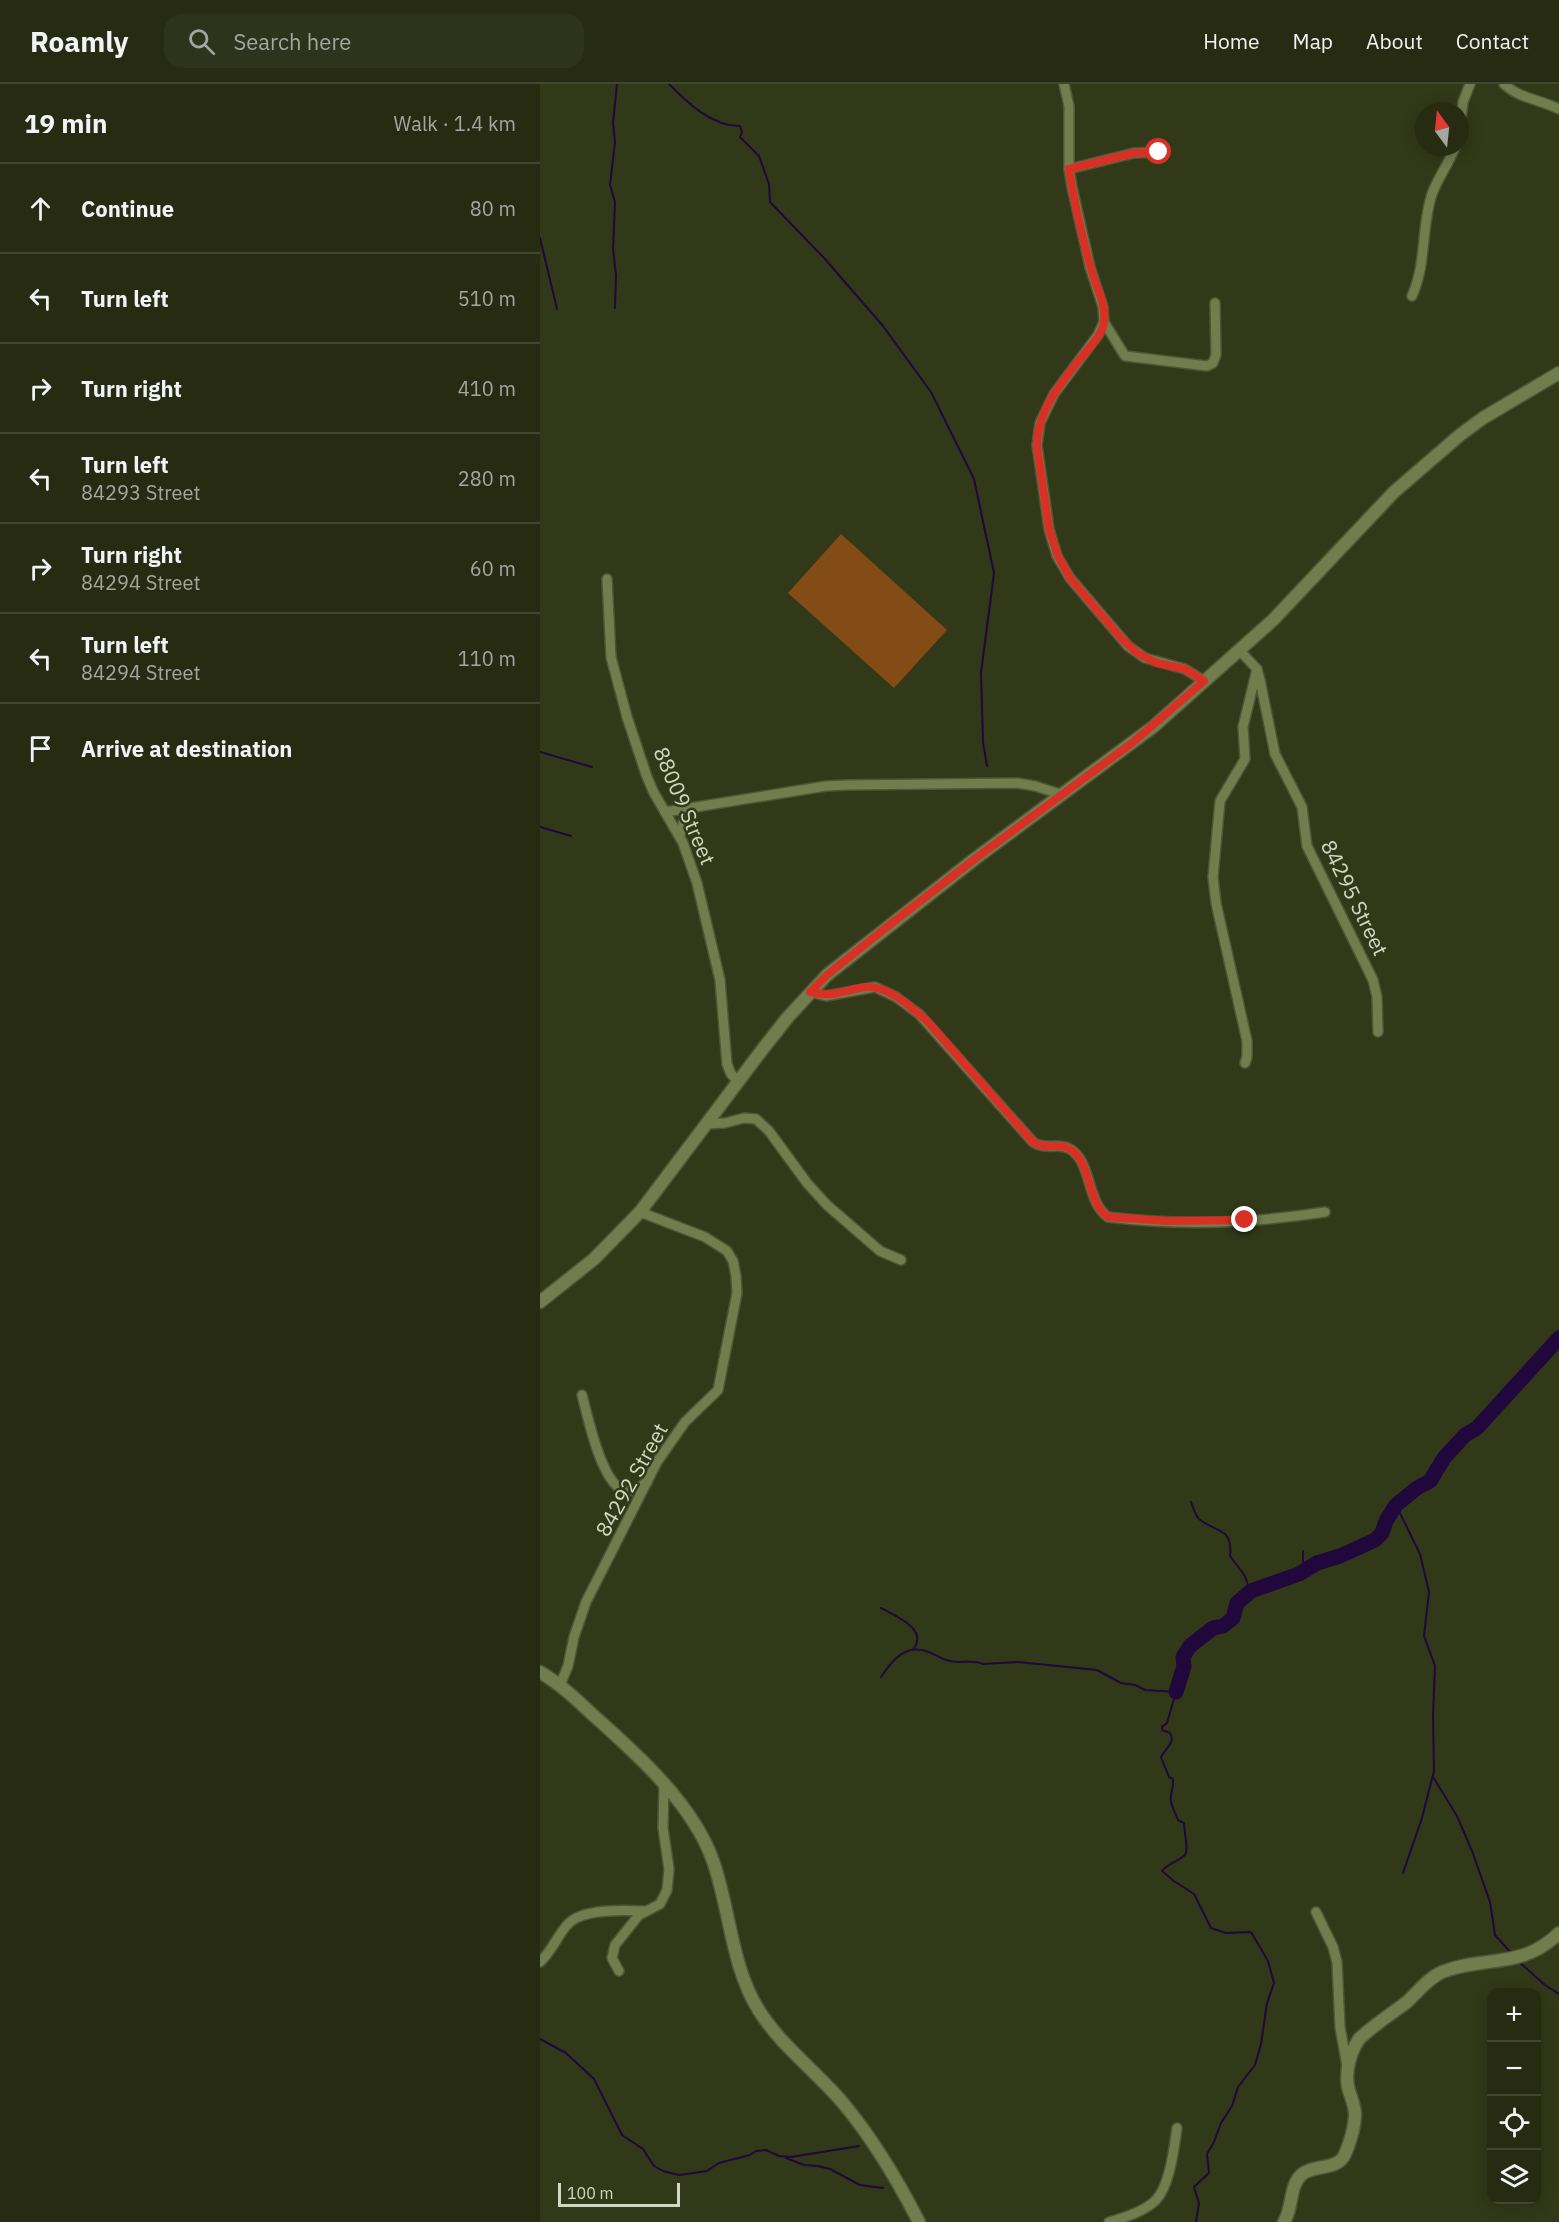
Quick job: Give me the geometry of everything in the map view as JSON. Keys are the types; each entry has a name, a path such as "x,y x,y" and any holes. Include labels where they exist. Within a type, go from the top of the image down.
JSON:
{"street":[{"path":"1064,84 1069,106 1069,169 1090,267 1103,307 1104,322 1125,356 1207,366 1213,363 1216,355 1215,303"},
{"path":"1463,102 1470,84"},
{"path":"1504,84 1514,94 1535,99 1559,109"},
{"path":"1069,169 1134,153 1159,152"},
{"path":"1412,296 1422,267 1432,193 1451,156"},
{"path":"1104,322 1098,335 1054,394 1044,412 1037,435 1043,494 1054,546 1070,578 1128,646 1145,658 1185,669 1204,681"},
{"path":"540,1302 594,1259 640,1212 788,1017 827,975 883,930 1153,727 1240,651 1300,594 1367,520 1421,467 1483,418 1559,373"},
{"name":"88009 Street","path":"607,579 611,657 647,777 680,835 697,883 720,980 727,1064 731,1074 738,1081"},
{"name":"84295 Street","path":"1240,651 1257,669 1273,748 1302,807 1307,846 1373,980 1377,997 1378,1032"},
{"path":"1245,1063 1247,1041 1216,903 1213,877 1220,801 1245,759 1243,727 1257,669"},
{"path":"665,812 848,784 1017,783 1063,795"},
{"path":"680,835 687,809"},
{"path":"810,992 826,996 875,987 896,997 928,1022 1033,1142 1038,1146 1063,1146 1070,1149 1079,1159 1098,1205 1108,1217 1195,1221 1287,1218 1325,1212"},
{"path":"706,1124 725,1123 744,1118 756,1119 769,1131 816,1194 880,1251 891,1258 901,1260"},
{"name":"84292 Street","path":"560,1685 568,1666 574,1637 586,1602 657,1462 685,1422 718,1390 723,1372 736,1284 733,1261 727,1251 705,1237 640,1212"},
{"path":"582,1395 603,1462 613,1483 626,1491 633,1490 647,1482"},
{"path":"540,1672 560,1685 607,1727 664,1785 692,1819 713,1860 740,1964 757,2008 782,2040 843,2102 863,2129 919,2222"},
{"path":"619,1971 612,1958 615,1945 632,1922 660,1904 669,1880 663,1828 664,1785"},
{"path":"540,1962 567,1925 575,1919 600,1912 646,1911"},
{"path":"1284,2222 1298,2178 1312,2169 1337,2163 1345,2155 1355,2112 1348,2088 1348,2070 1340,2027 1336,1962 1333,1947 1316,1912"},
{"path":"1348,2070 1354,2047 1359,2039 1412,1997 1430,1978 1453,1969 1527,1955 1550,1942 1559,1933"},
{"path":"1109,2222 1147,2207 1161,2193 1170,2164 1177,2128"}],"shaded area":[{"path":"841,534 947,630 894,688 788,593"}],"waterway":[{"path":"615,308 616,275 613,249 615,202 610,185 615,142 613,123 617,84"},
{"path":"669,84 692,106 710,118 729,125 740,126 742,132 740,137 759,156 769,184 770,202 825,259 883,326 931,392 974,479 994,573 981,673 983,742 987,766"},
{"path":"540,238 557,309"},
{"path":"540,752 592,767"},
{"path":"540,827 571,836"},
{"path":"1176,1692 1184,1666 1183,1657 1190,1646 1213,1628 1223,1626 1233,1618 1237,1603 1251,1591 1299,1574 1317,1563 1340,1556 1375,1540 1382,1533 1396,1505 1430,1481 1444,1458 1465,1435 1477,1428 1559,1338"},
{"path":"1191,1502 1199,1519 1226,1535 1229,1540 1230,1556 1245,1576 1250,1591"},
{"path":"1396,1505 1420,1554 1429,1592 1424,1636 1435,1666 1434,1771 1422,1818 1403,1873"},
{"path":"1303,1551 1303,1564 1309,1568"},
{"path":"881,1608 913,1629 917,1635 914,1648"},
{"path":"881,1677 901,1654 921,1650 954,1662 983,1664 1018,1662 1097,1670 1121,1683 1135,1685 1145,1690 1176,1692 1167,1723 1162,1727 1162,1730 1170,1733 1172,1739 1161,1757 1169,1777 1173,1779 1171,1802 1178,1820 1184,1823 1186,1850 1183,1857 1162,1871 1194,1894 1211,1928 1226,1933 1251,1932 1268,1961 1274,1983 1267,2003 1261,2044 1255,2065 1238,2087 1232,2106 1221,2123 1207,2154 1209,2173 1194,2187 1199,2203 1196,2222"},
{"path":"1433,1777 1457,1816 1472,1851 1490,1902 1495,1935 1511,1953"},
{"path":"1519,1962 1559,1994"},
{"path":"540,2039 566,2053 594,2079 622,2135 643,2149 654,2166 663,2171 679,2175 707,2171 719,2163 750,2155 756,2151 766,2150 779,2156 791,2157 859,2146"},
{"path":"786,2158 804,2165 830,2169 860,2185 883,2188"}],"route":[{"path":"1159,152 1134,153 1069,169 1090,267 1103,307 1104,322 1098,335 1054,394 1044,412 1037,435 1037,446 1049,529 1058,556 1070,578 1128,646 1137,653 1157,663 1185,669 1204,681 1153,727 976,858 827,975 810,992 826,996 875,987 896,997 919,1014 1033,1142 1038,1146 1063,1146 1075,1153 1085,1171 1098,1205 1108,1217 1168,1221 1245,1220"}]}
